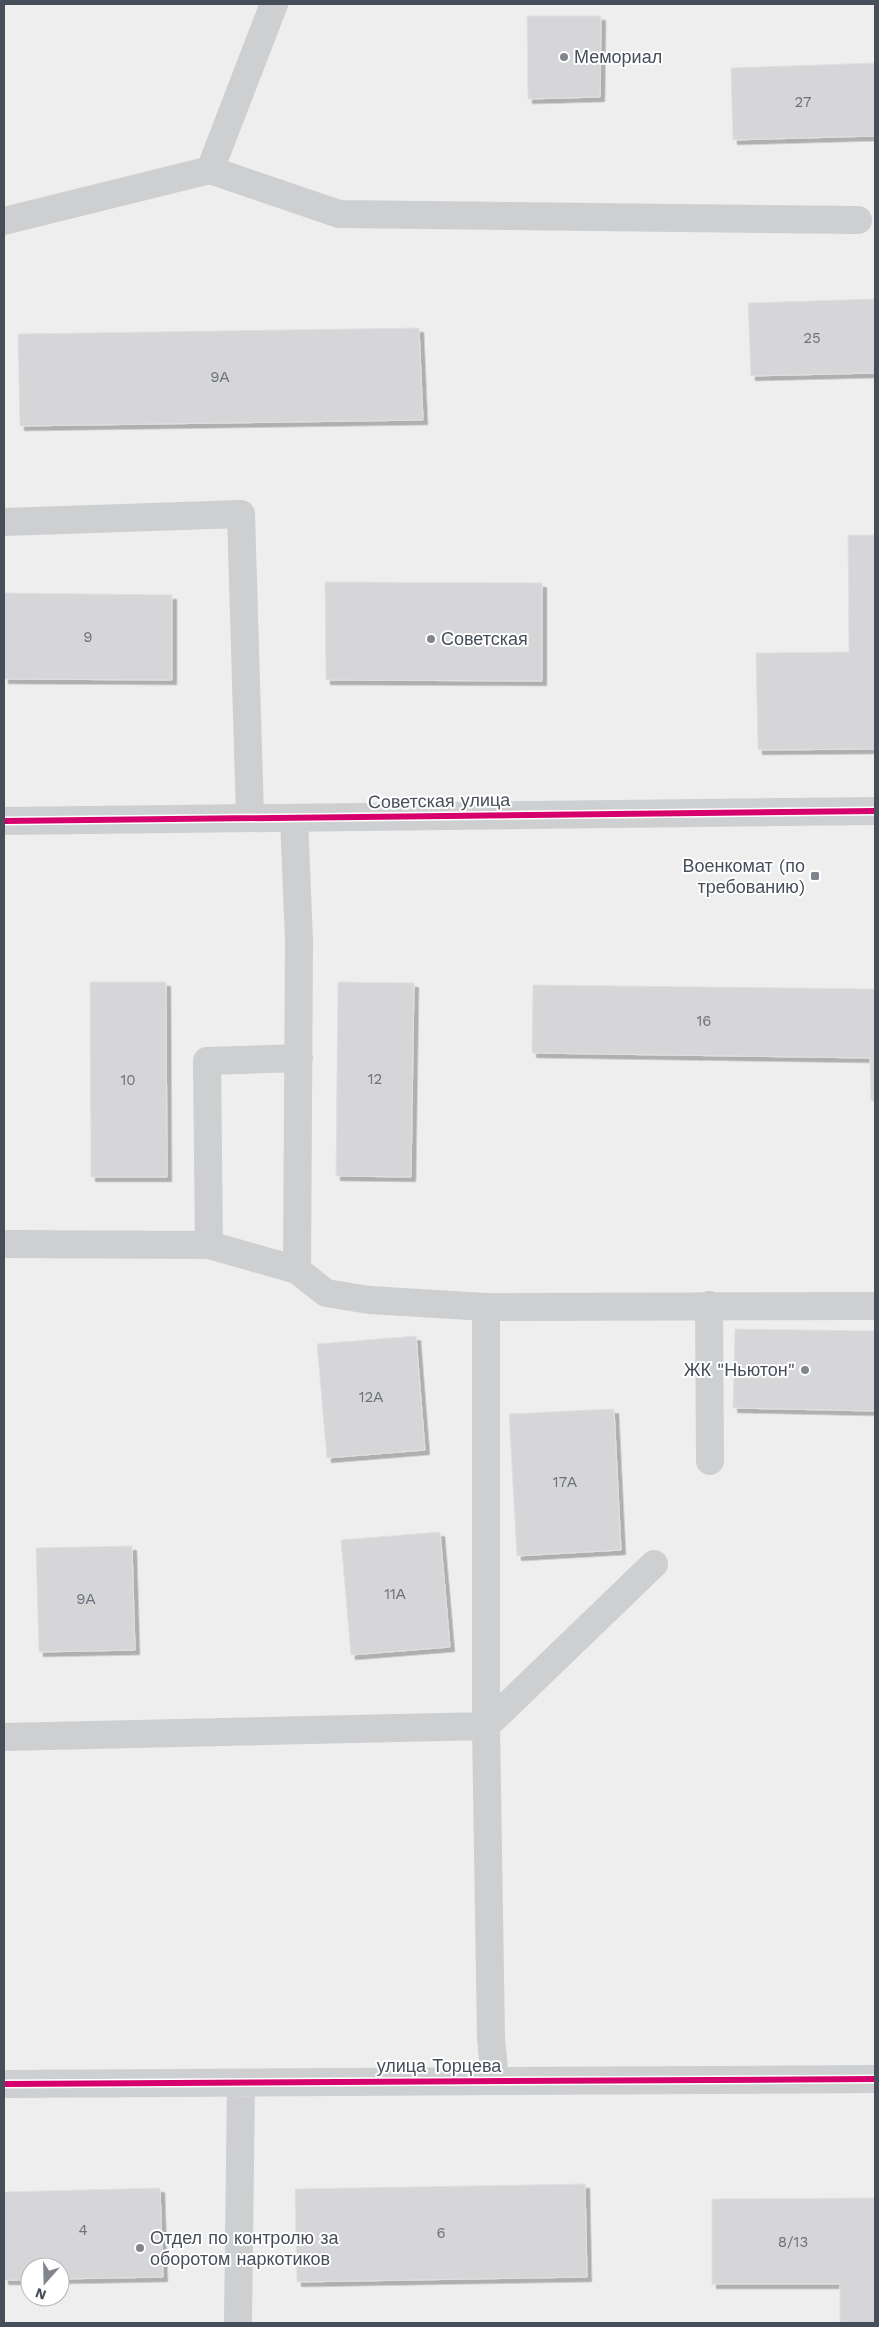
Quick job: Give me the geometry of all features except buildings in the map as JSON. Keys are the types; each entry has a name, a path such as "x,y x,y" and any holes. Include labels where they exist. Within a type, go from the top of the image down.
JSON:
{"street":[{"path":"210,170 274,4"},
{"path":"4,221 210,170 339,214 858,220"},
{"path":"4,522 241,514 250,817"},
{"name":"Советская улица","path":"4,821 875,811"},
{"path":"294,818 299,941 297,1270"},
{"path":"209,1245 207,1061 299,1058"},
{"path":"4,1244 209,1245 297,1270 326,1293 369,1300 486,1307 875,1306"},
{"path":"709,1305 710,1461"},
{"path":"486,1307 486,1726 491,2028 495,2081"},
{"path":"4,1737 486,1726 654,1564"},
{"name":"улица Торцева","path":"4,2084 875,2080"},
{"path":"238,2323 241,2082"}],"cycle path":[{"path":"4,821 875,811"},
{"path":"4,2084 875,2079"}],"place":[{"name":"Мемориал","path":"564,57"},
{"name":"Советская","path":"431,639"},
{"name":"Военкомат (по требованию)","path":"815,876"},
{"name":"ЖК \"Ньютон\"","path":"805,1370"},
{"name":"Отдел по контролю за оборотом наркотиков","path":"140,2248"}]}
